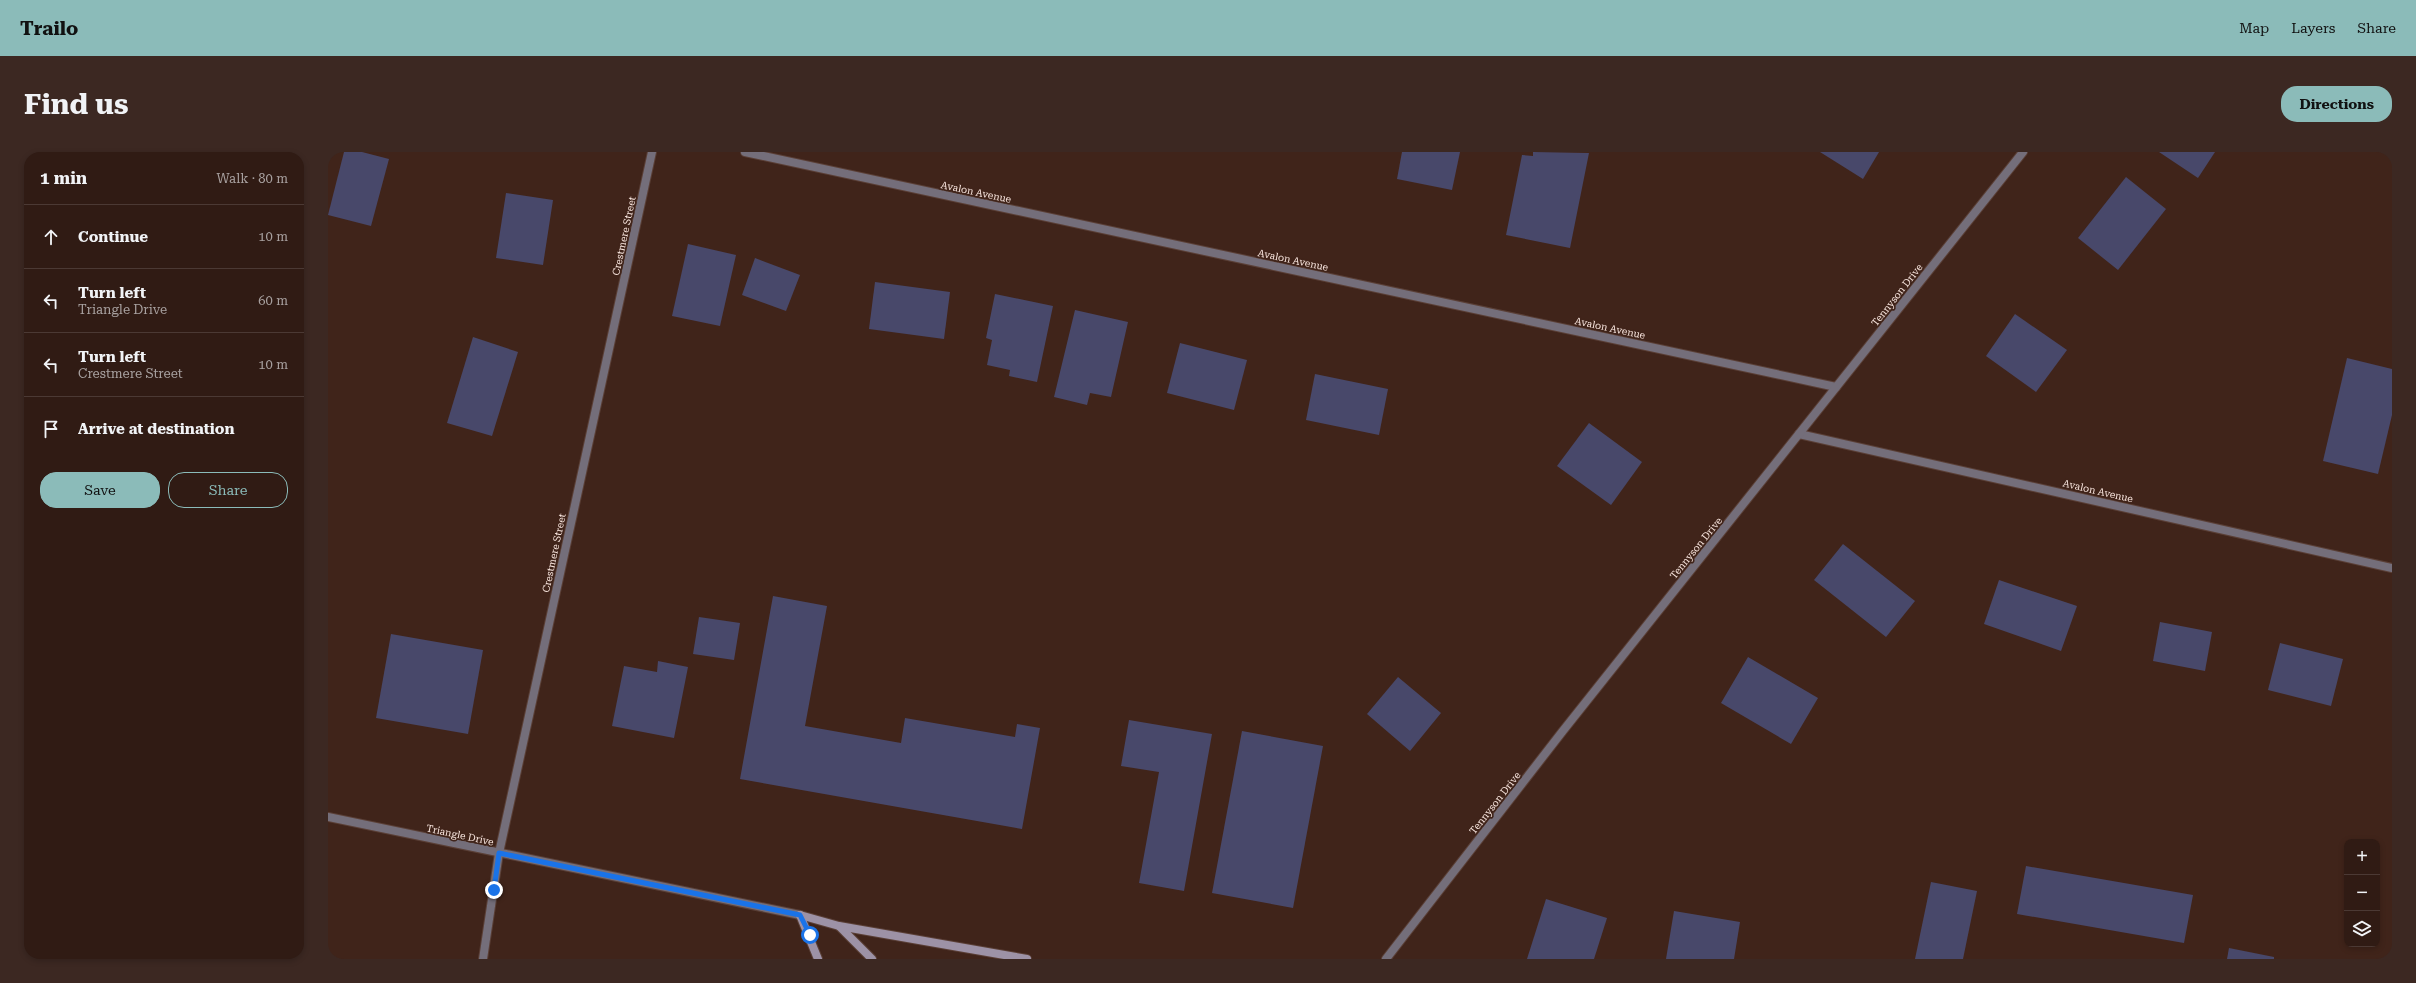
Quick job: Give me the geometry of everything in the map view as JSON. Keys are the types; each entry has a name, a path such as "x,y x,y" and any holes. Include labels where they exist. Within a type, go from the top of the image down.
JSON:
{"main road":[{"path":"800,915 839,926 1026,959"},
{"path":"800,915 818,959"},
{"path":"839,926 872,959"}],"street":[{"name":"Crestmere Street","path":"483,959 499,853 652,152"},
{"name":"Avalon Avenue","path":"745,152 1836,388"},
{"name":"Tennyson Drive","path":"1386,959 1562,732 2023,152"},
{"name":"Avalon Avenue","path":"1799,434 2392,568"},
{"name":"Triangle Drive","path":"328,817 800,915"}],"building":[{"path":"344,152 362,152 389,159 371,226 328,215"},
{"path":"1402,152 1460,152 1452,190 1397,179"},
{"path":"1533,152 1589,153 1570,248 1506,235 1522,155 1533,156"},
{"path":"1820,152 1879,152 1863,179"},
{"path":"2159,152 2215,152 2198,178"},
{"path":"2126,177 2166,209 2118,270 2078,238"},
{"path":"506,193 553,200 543,265 496,258"},
{"path":"688,244 736,255 720,326 672,316"},
{"path":"755,258 800,275 786,311 742,295"},
{"path":"875,282 950,292 944,339 869,329"},
{"path":"995,294 1053,306 1037,382 1009,376 1010,370 987,365 992,340 986,338"},
{"path":"1075,310 1128,322 1111,397 1090,393 1087,405 1054,397"},
{"path":"2015,314 2067,350 2036,392 1986,356"},
{"path":"473,337 518,352 492,436 447,423"},
{"path":"1180,343 1247,360 1234,410 1167,393"},
{"path":"2347,358 2392,369 2392,415 2378,474 2323,461"},
{"path":"1315,374 1388,389 1379,435 1306,420"},
{"path":"1589,423 1642,462 1611,505 1557,466"},
{"path":"1843,544 1915,601 1886,637 1814,580"},
{"path":"1999,580 2077,606 2061,651 1984,624"},
{"path":"773,596 827,606 805,726 901,743 905,718 1015,737 1017,724 1040,728 1022,829 740,779"},
{"path":"699,617 740,623 734,660 693,654"},
{"path":"2160,622 2212,632 2205,671 2153,661"},
{"path":"391,634 483,650 468,734 376,718"},
{"path":"2280,643 2343,659 2331,706 2268,690"},
{"path":"1748,657 1818,698 1791,744 1721,703"},
{"path":"658,661 688,667 674,738 612,726 624,666 657,672"},
{"path":"1398,677 1441,713 1410,751 1367,714"},
{"path":"1129,720 1212,734 1184,891 1139,883 1159,772 1121,766"},
{"path":"1242,731 1323,746 1293,908 1212,893"},
{"path":"2026,866 2193,895 2184,943 2017,914"},
{"path":"1931,882 1977,891 1963,959 1915,959"},
{"path":"1546,899 1607,918 1594,959 1527,959"},
{"path":"1674,911 1740,922 1734,959 1666,959"},
{"path":"2229,948 2274,957 2274,959 2227,959"}],"route":[{"path":"494,890 499,853 800,915 810,935"}]}
